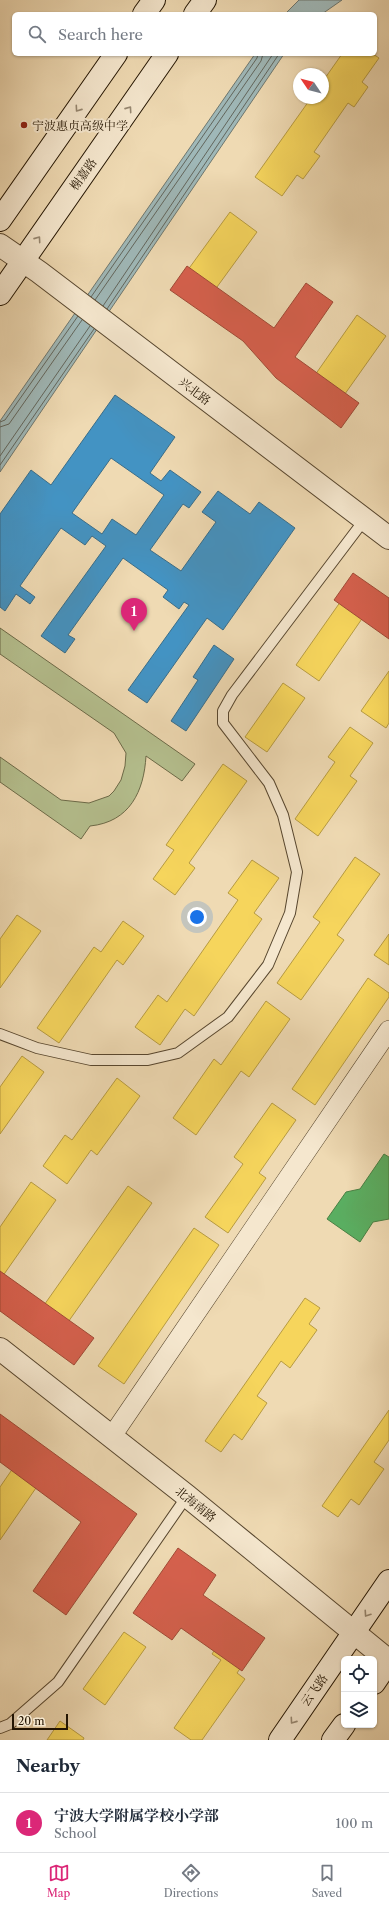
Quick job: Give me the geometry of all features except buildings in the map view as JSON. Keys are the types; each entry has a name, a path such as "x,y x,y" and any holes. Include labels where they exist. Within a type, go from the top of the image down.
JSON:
{"street":[{"path":"145,12 154,0"},
{"path":"196,12 205,0"},
{"path":"0,220 115,56"},
{"name":"榭嘉路","path":"0,294 31,266 166,56"},
{"name":"兴北路","path":"0,245 31,266 389,538"},
{"path":"112,1436 389,1030"},
{"name":"北海南路","path":"0,1349 187,1496 389,1661"},
{"name":"云飞路","path":"280,1740 389,1581"},
{"path":"377,1679 389,1661"},
{"path":"333,1740 342,1728"}],"lane":[{"path":"0,1034 37,1048 91,1060 148,1060 178,1053 228,1017 268,965 290,913 297,872 282,815 269,783 223,723 223,711 232,695 365,519"},
{"path":"0,1728 10,1724 58,1682 187,1496"}],"green space":[{"path":"0,628 195,764 182,781 146,756 142,781 132,803 125,811 115,818 104,823 90,826 81,839 0,782 0,757 61,800 89,803 109,796 114,791 121,780 125,766 126,753 114,733 0,654"}],"water":[{"path":"299,0 342,0 325,12 287,12"},
{"path":"254,56 283,56 0,472 0,421"}],"place":[{"name":"宁波惠贞高级中学","path":"24,125"},
{"name":"宁波大学附属学校小学部","path":"134,631"}]}
